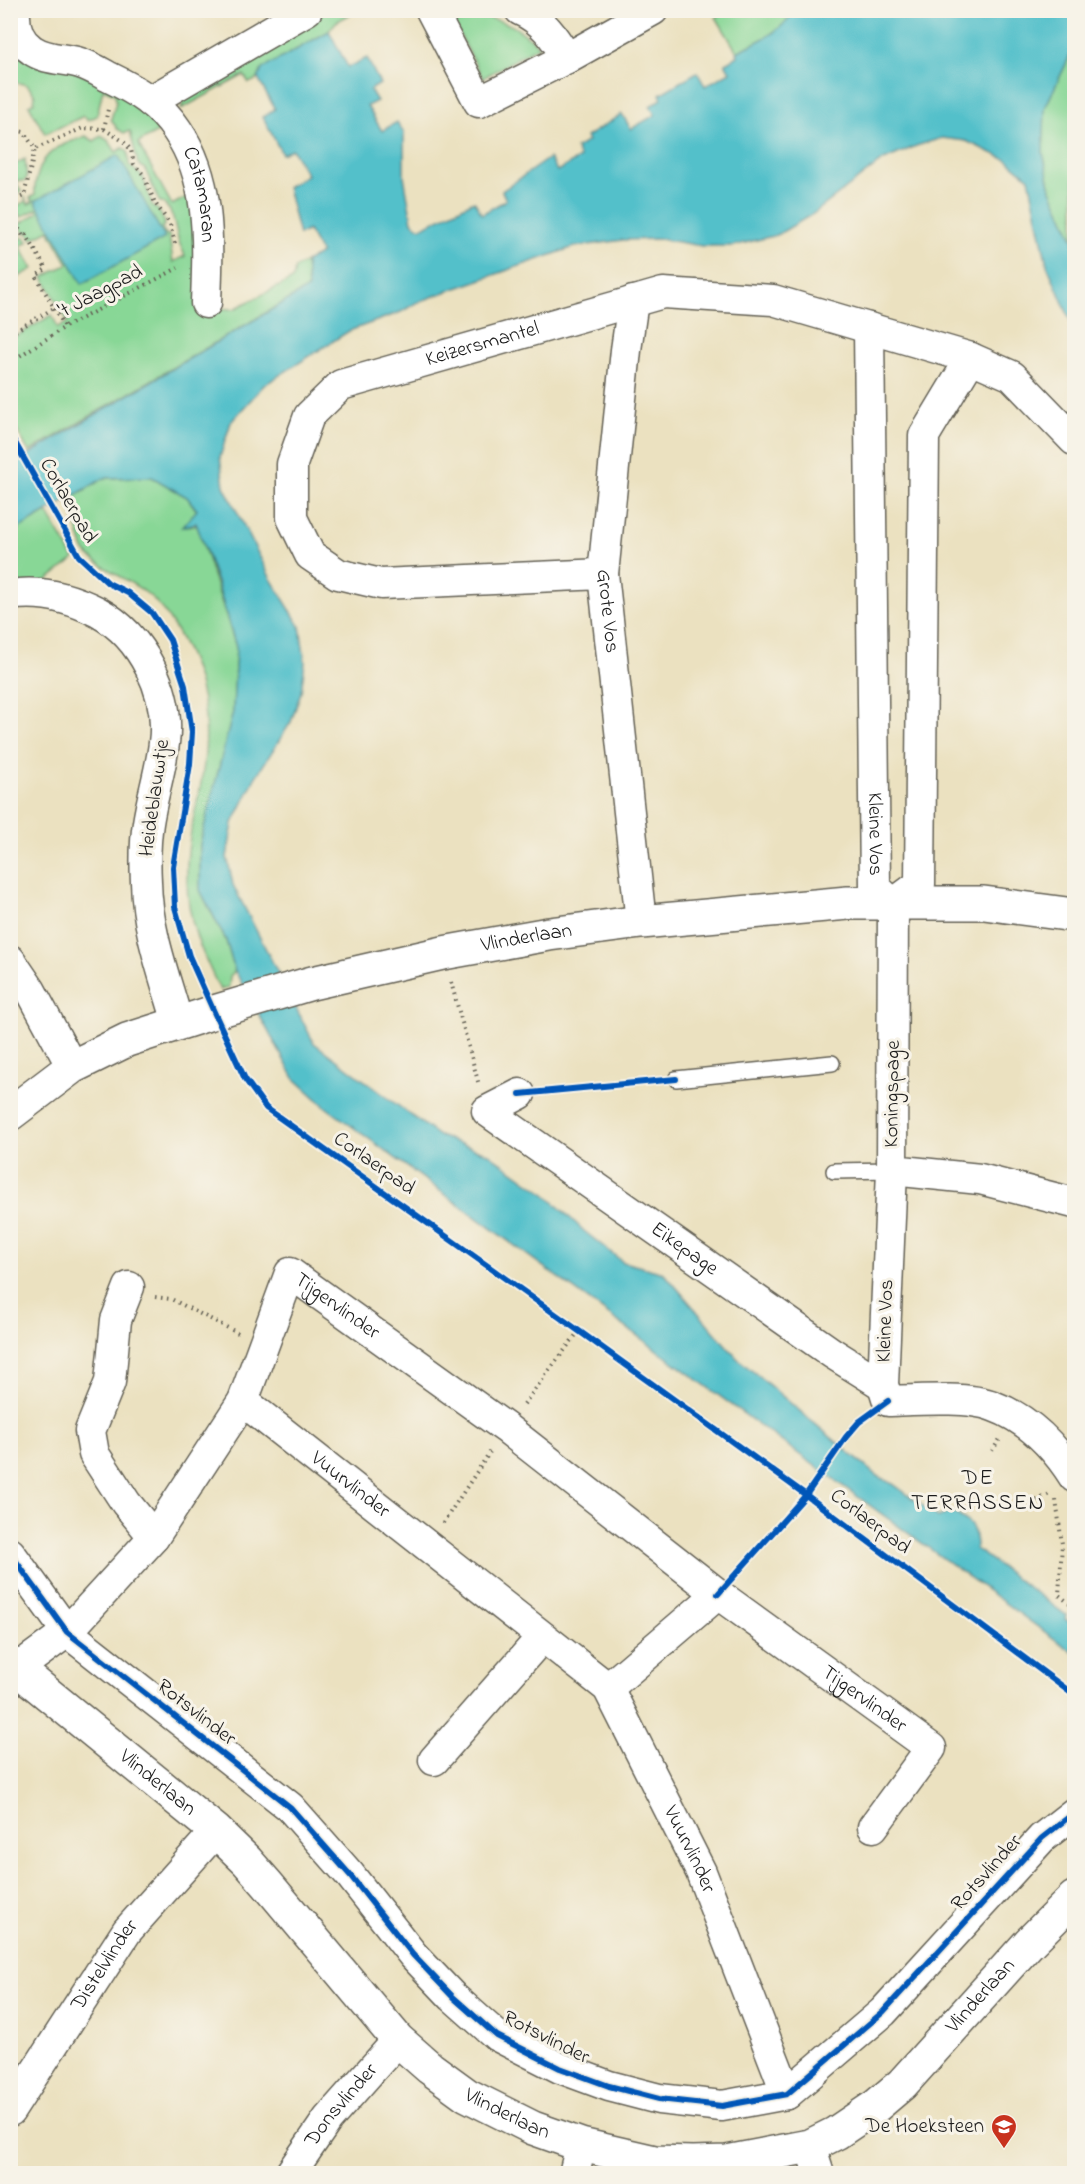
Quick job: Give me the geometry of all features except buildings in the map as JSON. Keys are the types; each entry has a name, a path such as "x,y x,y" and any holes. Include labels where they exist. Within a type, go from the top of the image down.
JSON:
{"street":[{"name":"Catamaran","path":"15,10 16,31 26,46 41,56 82,64 112,79 150,101 177,129 191,157 207,211 206,303"},
{"path":"150,101 307,10"},
{"path":"520,10 544,25 567,57"},
{"path":"435,12 479,102 653,10"},
{"name":"Keizersmantel","path":"603,574 381,584 338,574 310,555 292,518 292,464 309,416 340,385 663,293 773,300 971,358 1012,376 1074,440"},
{"name":"Grote Vos","path":"633,301 603,574 641,922"},
{"name":"Kleine Vos","path":"869,328 875,886 893,904 920,884 924,436 971,358"},
{"name":"Heideblauwtje","path":"10,595 39,593 83,604 123,631 139,649 152,670 160,692 165,717 165,741 147,825 146,886 156,948 178,1023"},
{"name":"Vlinderlaan","path":"10,1114 72,1067 127,1040 312,983 443,953 549,934 641,922 848,903 984,903 1074,915"},
{"name":"Koningspage","path":"893,904 892,1170 980,1179 1074,1203"},
{"path":"10,960 31,991 72,1067"},
{"path":"487,1111 520,1094"},
{"name":"Eikepage","path":"487,1111 886,1393"},
{"name":"Kleine Vos","path":"886,1393 892,1170"},
{"name":"Tijgervlinder","path":"13,1669 67,1632 154,1537 243,1401 290,1273 506,1428 718,1594 931,1748 873,1827"},
{"path":"129,1287 116,1320 110,1382 90,1431 94,1454 126,1503 154,1537"},
{"path":"886,1393 992,1405 1031,1427 1060,1454 1059,1484"},
{"name":"Vuurvlinder","path":"243,1401 608,1688 701,1872 787,2094"},
{"name":"Rotsvlinder","path":"10,1553 67,1632 290,1807 350,1875 413,1955 453,1997 497,2036 560,2068 609,2086 659,2098 722,2106 787,2094 883,2012 1042,1838 1074,1813"},
{"path":"608,1688 718,1594"},
{"path":"434,1760 542,1637"},
{"name":"Vlinderlaan","path":"13,1669 216,1831 268,1885 398,2040 467,2095 533,2128 577,2159 693,2163 814,2160 836,2133 876,2106 902,2084 1029,1943 1074,1898"},
{"name":"Distelvlinder","path":"10,2111 126,1931 216,1831"},
{"name":"Donsvlinder","path":"290,2174 328,2119 398,2040"}],"lane":[{"path":"676,1079 832,1063"},
{"path":"834,1171 892,1170"}],"path":[{"path":"104,129 112,79"},
{"path":"36,149 83,128 104,129 123,141 131,150 134,164 143,174 155,203 170,224 177,250"},
{"path":"10,129 24,132 36,149 24,196 10,202"},
{"path":"10,213 23,236 26,234 46,269 36,276 65,327"},
{"path":"10,334 54,308"},
{"path":"443,953 487,1111"},
{"path":"129,1287 158,1298 171,1299 263,1346"},
{"path":"570,1324 589,1337"},
{"path":"993,1432 1009,1441"},
{"path":"992,1451 1002,1437"},
{"path":"1036,1500 1059,1484"},
{"path":"1059,1484 1062,1544 1059,1595 1074,1607"}],"green space":[{"path":"326,11 356,11 336,22 329,31 262,69 258,79 249,83 244,75 181,109 186,92"},
{"path":"727,11 794,11 783,25 737,52 716,17"},
{"path":"480,17 498,20 512,26 539,46 483,78 454,24 465,19"},
{"path":"10,45 110,85 163,129 138,143 172,205 192,194 211,308 234,309 293,279 295,268 306,262 308,288 29,452 11,419 11,339 52,315 58,328 68,322 43,277 68,264 49,230 32,239 27,232 24,233 19,224 38,213 37,209 21,217 15,207 26,201 24,196 28,204 33,202 30,198 35,195 37,177 46,157 57,148 86,136 94,141 101,136 109,141 116,152 123,148 128,152 129,165 143,177 152,205 159,211 165,223 162,228 165,234 169,235 173,262 185,256 171,212 159,201 145,169 138,164 130,131 124,133 117,129 111,119 116,102 115,94 103,89 97,116 88,120 84,116 45,134 29,105 34,102 35,95 27,85 11,81"},
{"path":"1074,47 1074,241 1051,190 1043,153 1045,108"},
{"path":"25,159 27,178 24,181 15,181 21,191 11,197 11,162 13,165"},
{"path":"11,231 12,233 17,231 21,239 25,237 28,242 20,246 33,269 11,281"},
{"path":"152,477 187,497 197,511 183,526 197,525 236,647 233,712 200,844 200,890 226,941 235,971 230,976 229,987 220,990 196,936 189,909 187,867 192,825 202,777 206,730 199,682 186,648 160,607 145,592 96,561 85,551 70,499 104,478"},
{"path":"47,512 74,559 42,584 11,587 10,533"}],"water":[{"path":"794,11 1074,11 1074,47 1045,108 1043,153 1051,190 1074,241 1074,329 1047,265 1029,178 1007,160 966,141 942,138 916,146 882,161 813,214 777,235 733,246 702,246 660,239 623,240 574,247 445,292 416,303 401,312 349,331 264,385 231,422 220,457 224,486 271,579 300,626 305,662 301,692 291,722 255,778 233,823 227,857 233,885 314,1043 439,1136 489,1154 545,1194 584,1231 623,1262 664,1273 737,1358 877,1476 893,1484 938,1517 952,1512 972,1526 976,1549 1066,1615 1065,1619 1074,1624 1074,1653 327,1108 294,1078 235,971 226,940 200,890 200,844 233,712 236,647 217,582 196,523 182,527 197,510 187,497 152,477 104,478 11,533 11,465 308,288 306,262 321,253 308,230 299,235 287,187 307,175 292,149 282,154 263,117 275,109 258,79 262,69 329,31 348,67 367,58 380,84 370,90 377,101 367,106 382,131 397,122 404,133 404,176 412,222 421,228 474,201 482,214 506,200 502,191 549,158 557,171 580,158 576,148 588,141 586,137 622,114 631,129 655,115 650,106 662,99 660,94 697,72 705,86 730,72 725,63 738,56 737,52 783,25"},
{"path":"118,155 165,238 82,284 35,201"}],"cycle path":[{"name":"Corlaerpad","path":"10,434 79,556 108,583 128,593 152,613 170,640 185,686 192,732 190,764 173,867 175,907 189,956 214,1012 245,1079 266,1108 806,1495 1074,1695"},
{"path":"520,1094 676,1079"},
{"path":"718,1594 806,1495 859,1422 888,1401"},
{"path":"10,1553 67,1632 290,1807 350,1875 413,1955 453,1997 497,2036 560,2068 609,2086 659,2099 722,2106 787,2094 883,2012 1042,1838 1074,1813"}],"place":[{"name":"De Hoeksteen","path":"1004,2150"}],"district":[{"name":"DE TERRASSEN","path":"978,1492"}]}
